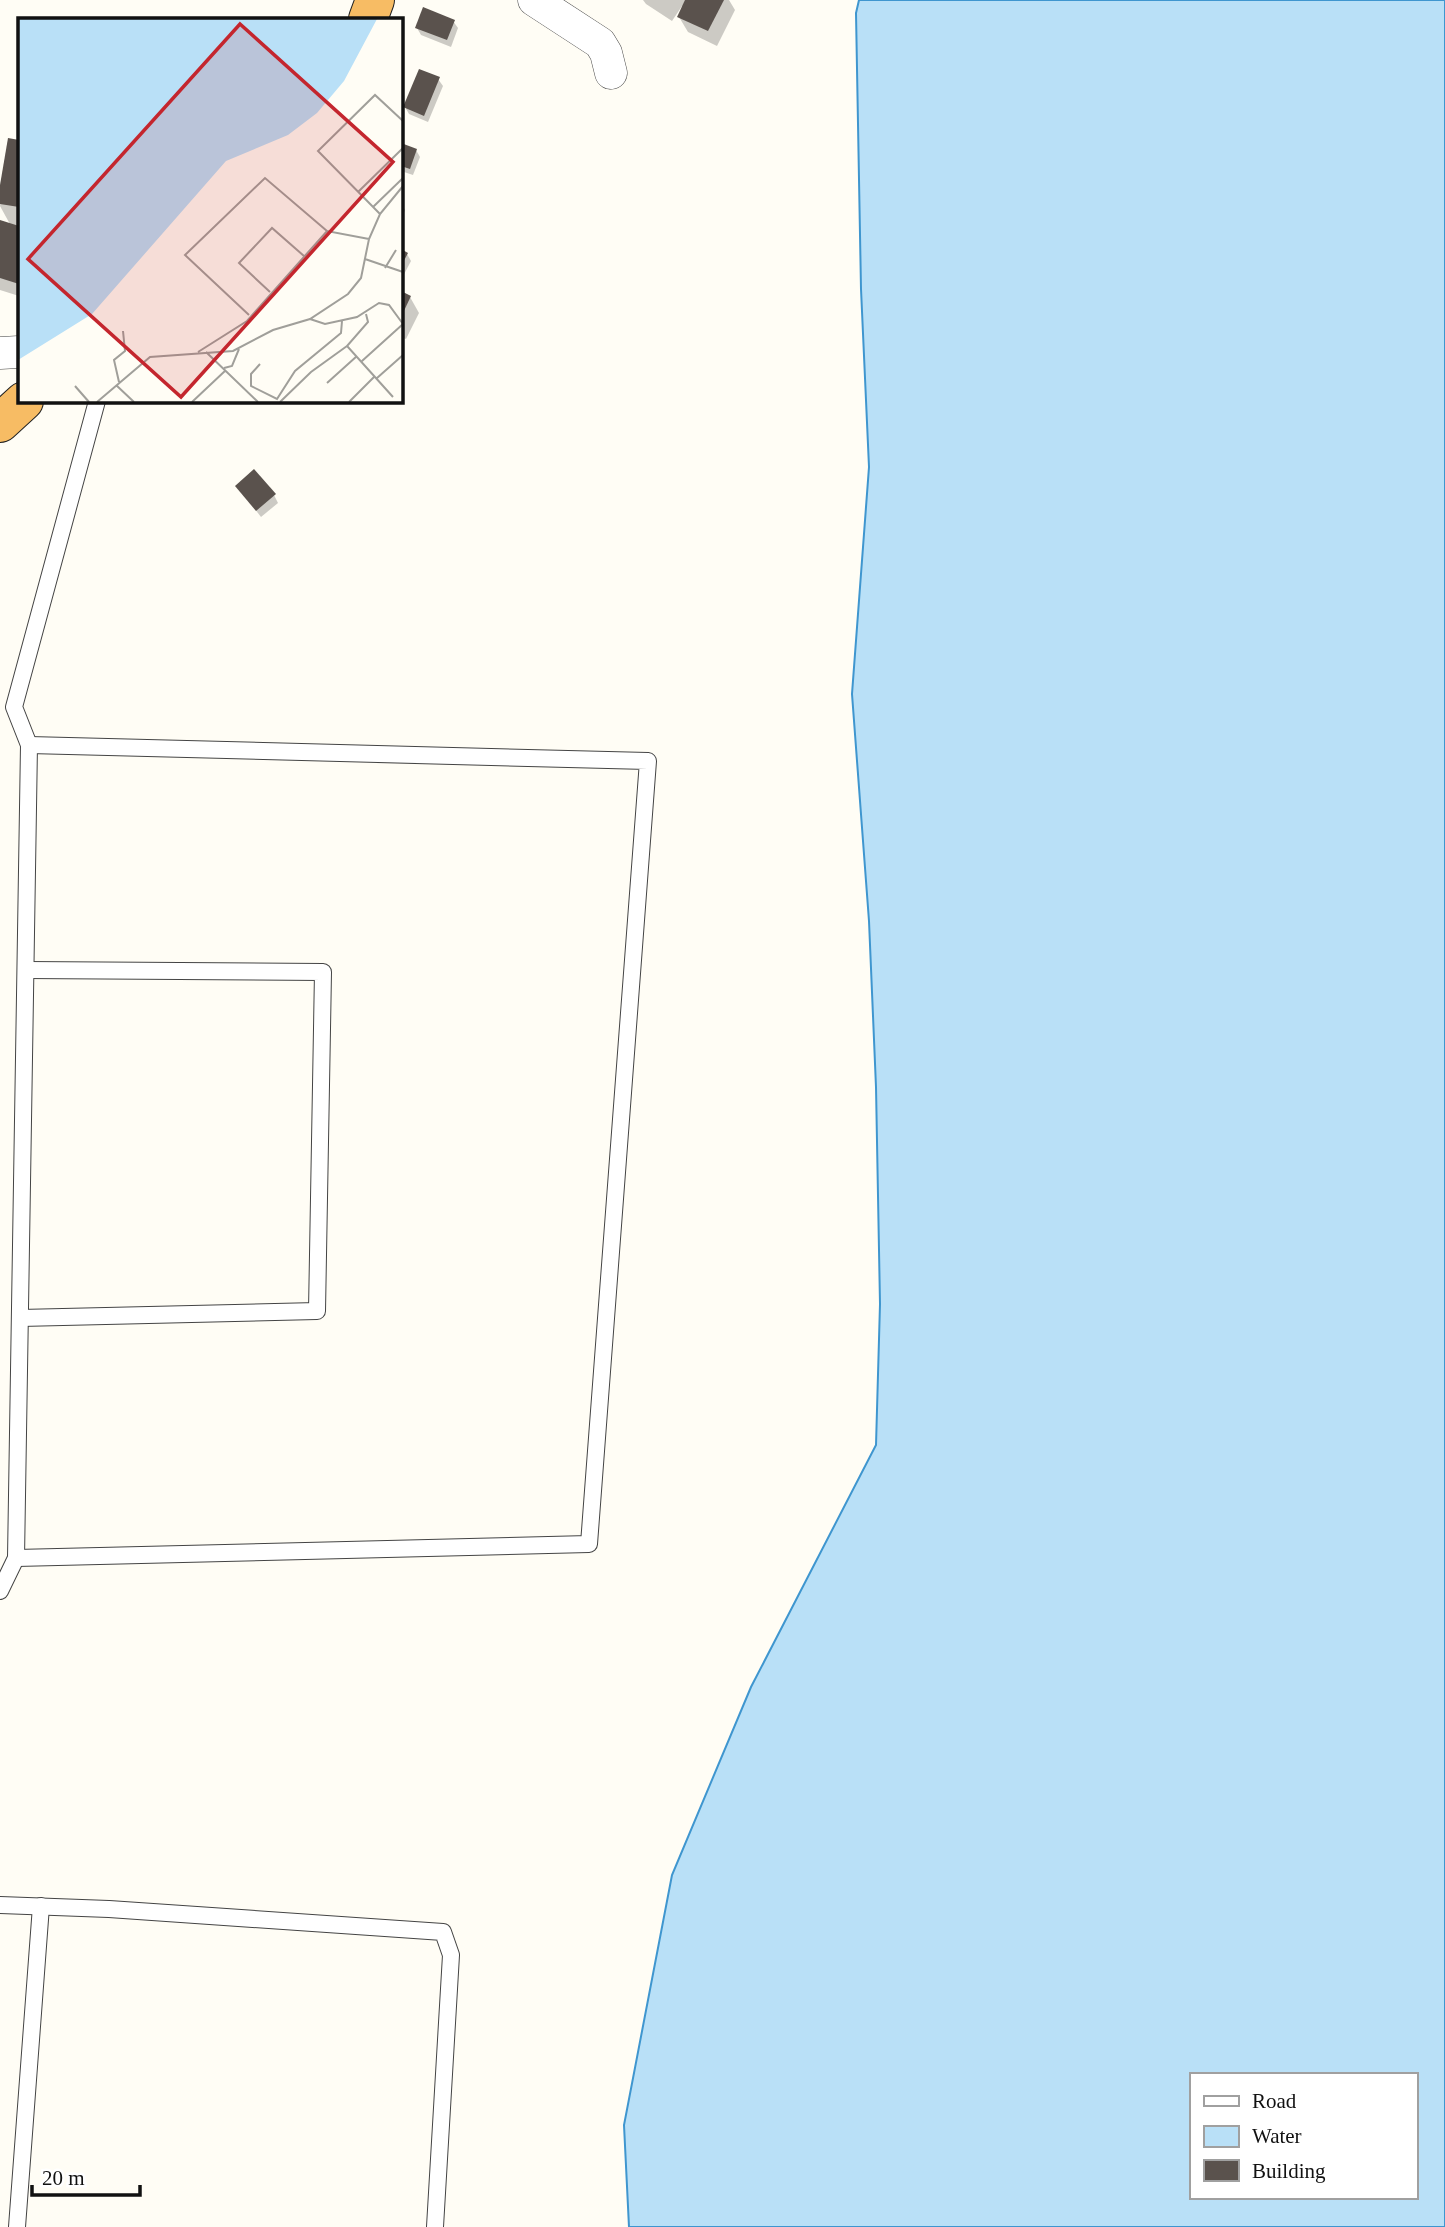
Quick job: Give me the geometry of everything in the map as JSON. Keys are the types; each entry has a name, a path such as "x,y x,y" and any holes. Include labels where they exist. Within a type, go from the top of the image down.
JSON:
{"highway":[{"path":"368,18 375,0"},
{"path":"0,423 23,402"}],"street":[{"path":"534,0 600,43 606,53 611,73"},
{"path":"0,353 18,352"}],"lane":[{"path":"0,1591 16,1558 26,970 29,745 14,707 97,402"},
{"path":"16,1558 589,1544 648,761 29,745"},
{"path":"20,1318 317,1311 323,986 323,972 26,970"},
{"path":"0,1905 443,1932 451,1955 435,2227"},
{"path":"17,2227 41,1906"}],"water":[{"path":"859,0 1445,0 1445,2227 629,2227 624,2125 672,1875 751,1687 876,1445 880,1304 876,1087 869,921 852,694 869,467 861,289 856,13"}],"building":[{"path":"685,0 724,0 708,31 677,17"},
{"path":"423,7 455,20 447,40 415,28"},
{"path":"419,69 440,77 424,116 403,107"},
{"path":"8,138 18,140 18,207 0,204 0,185"},
{"path":"402,143 417,149 410,169 402,166"},
{"path":"0,220 18,226 18,284 0,278"},
{"path":"402,250 408,253 402,264"},
{"path":"402,292 411,296 402,315"},
{"path":"254,469 276,494 256,511 235,486"}]}
